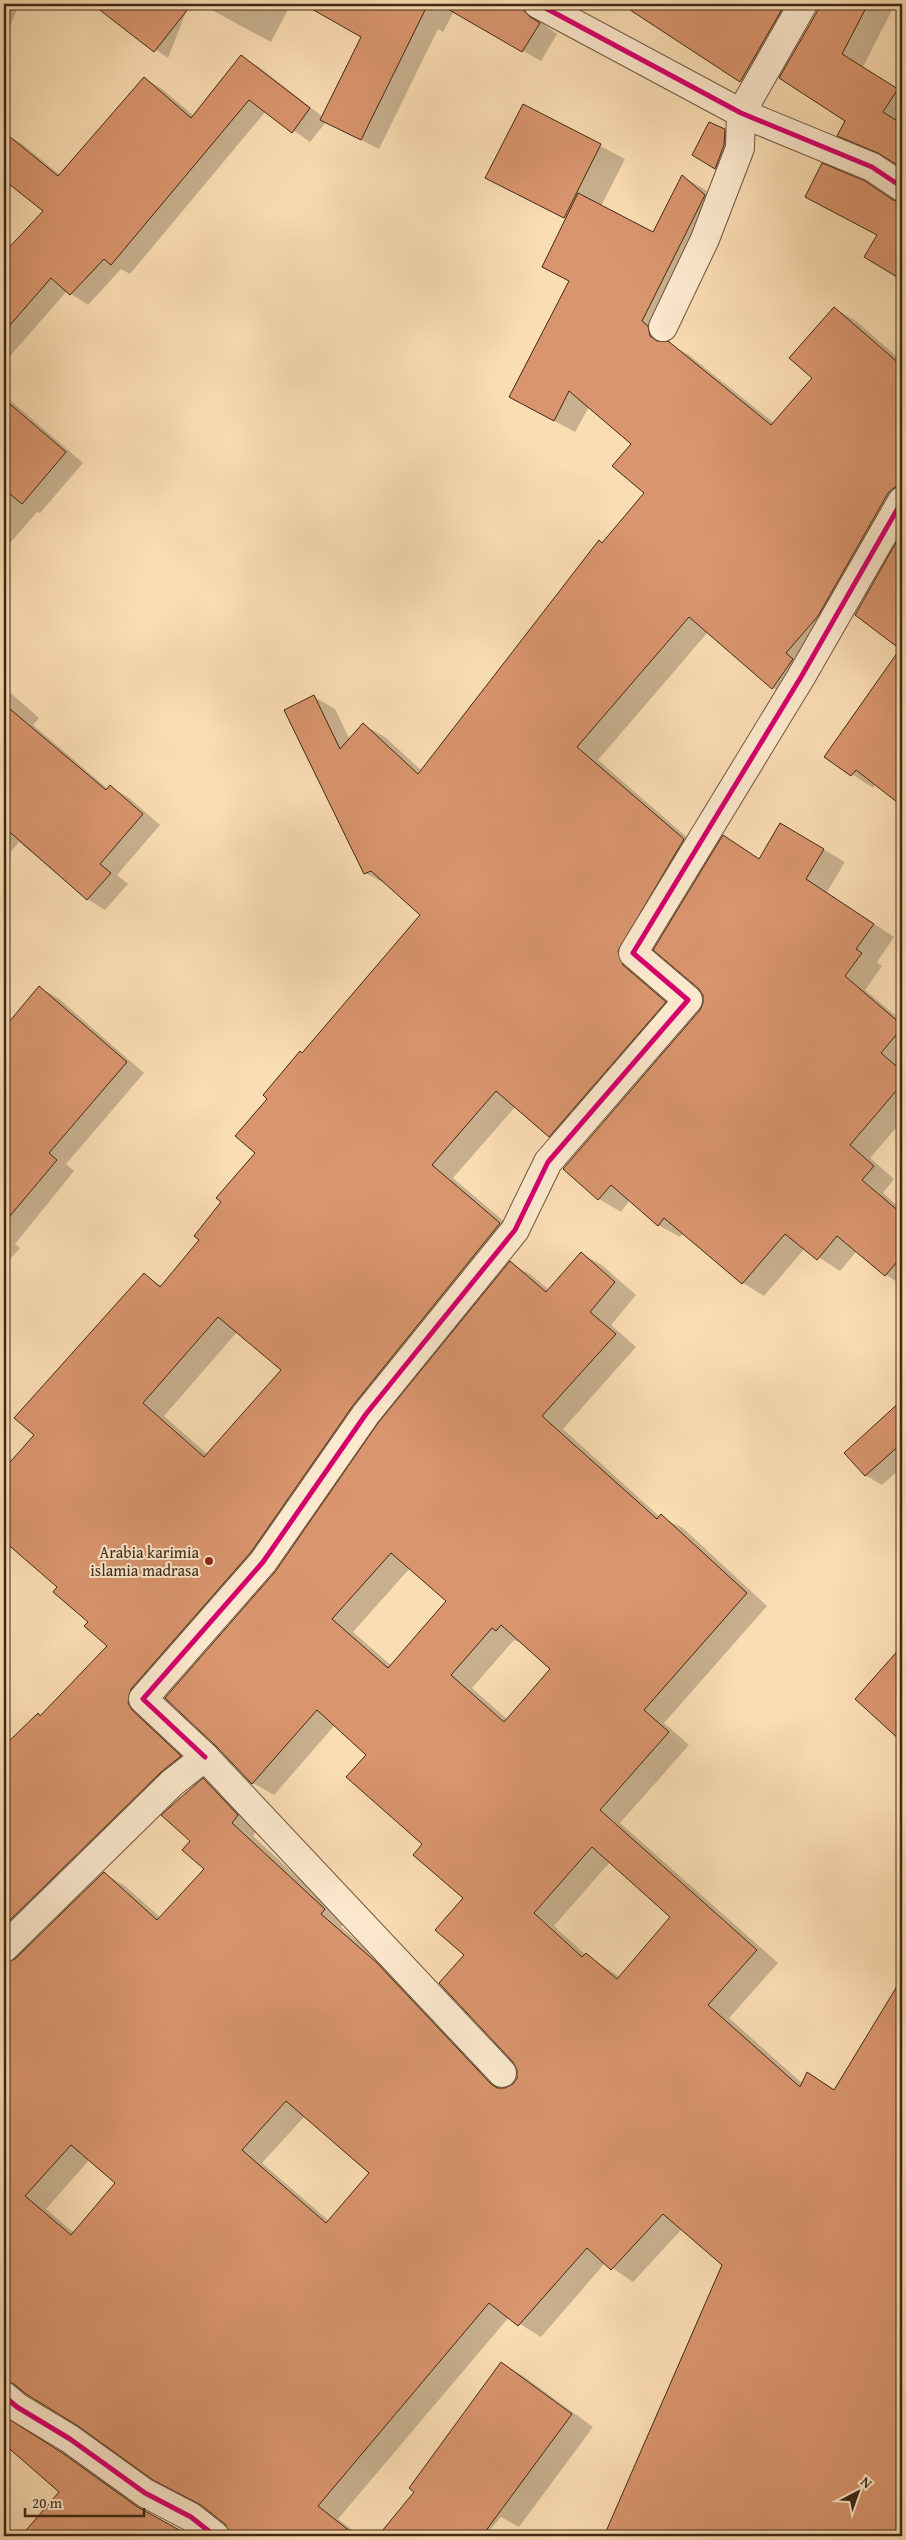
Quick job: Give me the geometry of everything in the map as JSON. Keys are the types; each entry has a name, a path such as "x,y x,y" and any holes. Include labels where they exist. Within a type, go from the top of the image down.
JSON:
{"street":[{"path":"538,4 742,113 872,168 902,187"},
{"path":"664,327 705,239 740,148 742,113 802,4"},
{"path":"502,2073 206,1757 143,1699 262,1562 366,1414 515,1230 548,1162 688,1000 633,953 801,677 902,502"},
{"path":"4,1948 172,1782 206,1757"},
{"path":"4,2396 17,2407 70,2439 145,2493 191,2517 215,2536"}],"building":[{"path":"92,4 192,4 154,52"},
{"path":"303,4 428,4 361,140 320,120 361,37"},
{"path":"439,4 518,4 530,17 540,23 522,52"},
{"path":"621,4 785,4 740,82"},
{"path":"819,4 868,4 842,54 898,89 883,112 902,124 902,168 878,153 837,136 845,121 779,78 817,12"},
{"path":"241,55 310,108 292,133 249,100 111,265 104,259 70,295 51,278 4,332 4,253 43,211 4,180 4,132 58,176 144,77 191,118"},
{"path":"523,104 601,144 564,218 485,178"},
{"path":"709,122 725,129 724,145 715,169 692,155"},
{"path":"822,163 865,181 893,200 902,202 902,280 864,257 877,235 805,197"},
{"path":"682,175 705,195 642,321 648,326 650,336 657,341 668,341 771,425 812,378 789,358 834,307 902,366 902,485 895,487 888,493 818,616 786,653 793,659 772,689 689,617 577,747 684,839 618,951 623,965 666,1002 549,1137 496,1091 432,1165 500,1223 354,1404 251,1552 131,1689 128,1703 132,1710 181,1756 161,1772 4,1926 4,1746 38,1713 40,1716 107,1646 84,1626 88,1622 53,1592 57,1587 4,1541 4,1469 34,1435 14,1418 144,1273 160,1287 199,1240 194,1236 221,1202 216,1198 255,1153 235,1136 267,1099 263,1095 300,1051 302,1053 420,915 371,871 364,874 284,710 314,695 340,749 363,723 418,774 599,540 602,543 644,493 612,466 631,444 569,391 554,421 509,397 569,281 542,267 578,193 653,232","holes":["218,1317 281,1370 204,1457 143,1403"]},
{"path":"4,399 66,452 22,504 4,489"},
{"path":"902,532 902,806 856,770 851,776 824,757 900,649 855,615"},
{"path":"4,704 106,790 110,785 143,814 100,864 111,873 87,900 4,827"},
{"path":"780,823 824,849 806,879 874,924 856,949 862,953 845,976 902,1025 902,1028 881,1053 902,1071 902,1084 850,1145 874,1166 862,1180 902,1214 902,1256 885,1276 837,1236 817,1260 785,1234 742,1284 664,1218 658,1226 611,1185 598,1200 563,1169 700,1010 703,1003 703,995 698,988 653,950 723,835 759,859"},
{"path":"39,986 127,1062 49,1153 57,1160 4,1223 4,1028"},
{"path":"581,1252 615,1282 590,1312 616,1334 542,1416 657,1519 661,1514 747,1593 644,1710 669,1732 600,1810 757,1950 708,2005 800,2087 807,2072 834,2090 902,1978 902,2536 604,2536 722,2265 663,2214 611,2270 587,2248 518,2326 489,2303 318,2506 356,2536 230,2536 225,2524 201,2505 153,2480 78,2426 26,2394 14,2384 4,2381 4,1963 15,1959 104,1872 157,1920 204,1869 182,1850 190,1841 161,1815 203,1778 238,1815 232,1823 325,1909 321,1914 376,1962 491,2084 497,2088 505,2088 513,2084 517,2078 517,2070 513,2062 439,1983 464,1955 435,1930 463,1898 413,1855 422,1844 346,1777 366,1755 317,1710 252,1784 216,1746 165,1698 275,1572 378,1423 510,1261 546,1292","holes":["391,1553 446,1601 388,1668 332,1619","501,1625 550,1669 504,1722 451,1675 492,1628 496,1631","592,1847 670,1917 617,1979 586,1953 582,1957 534,1913","286,2101 369,2173 326,2223 242,2150","71,2145 115,2183 71,2235 25,2196"]},
{"path":"902,1400 902,1443 865,1476 844,1453"},
{"path":"902,1646 902,1742 855,1699"},
{"path":"501,2362 572,2414 482,2536 378,2536 414,2492 409,2488"},
{"path":"4,2416 61,2452 136,2506 190,2536 21,2536 59,2492 4,2444"}],"cycle path":[{"path":"538,4 741,113 872,167 902,187"},
{"path":"205,1757 143,1699 263,1562 366,1414 515,1230 548,1162 688,1000 633,953 801,677 902,501"},
{"path":"4,2396 17,2407 70,2439 145,2493 191,2517 215,2536"}],"place":[{"name":"Arabia karimia islamia madrasa","path":"209,1561"}]}
